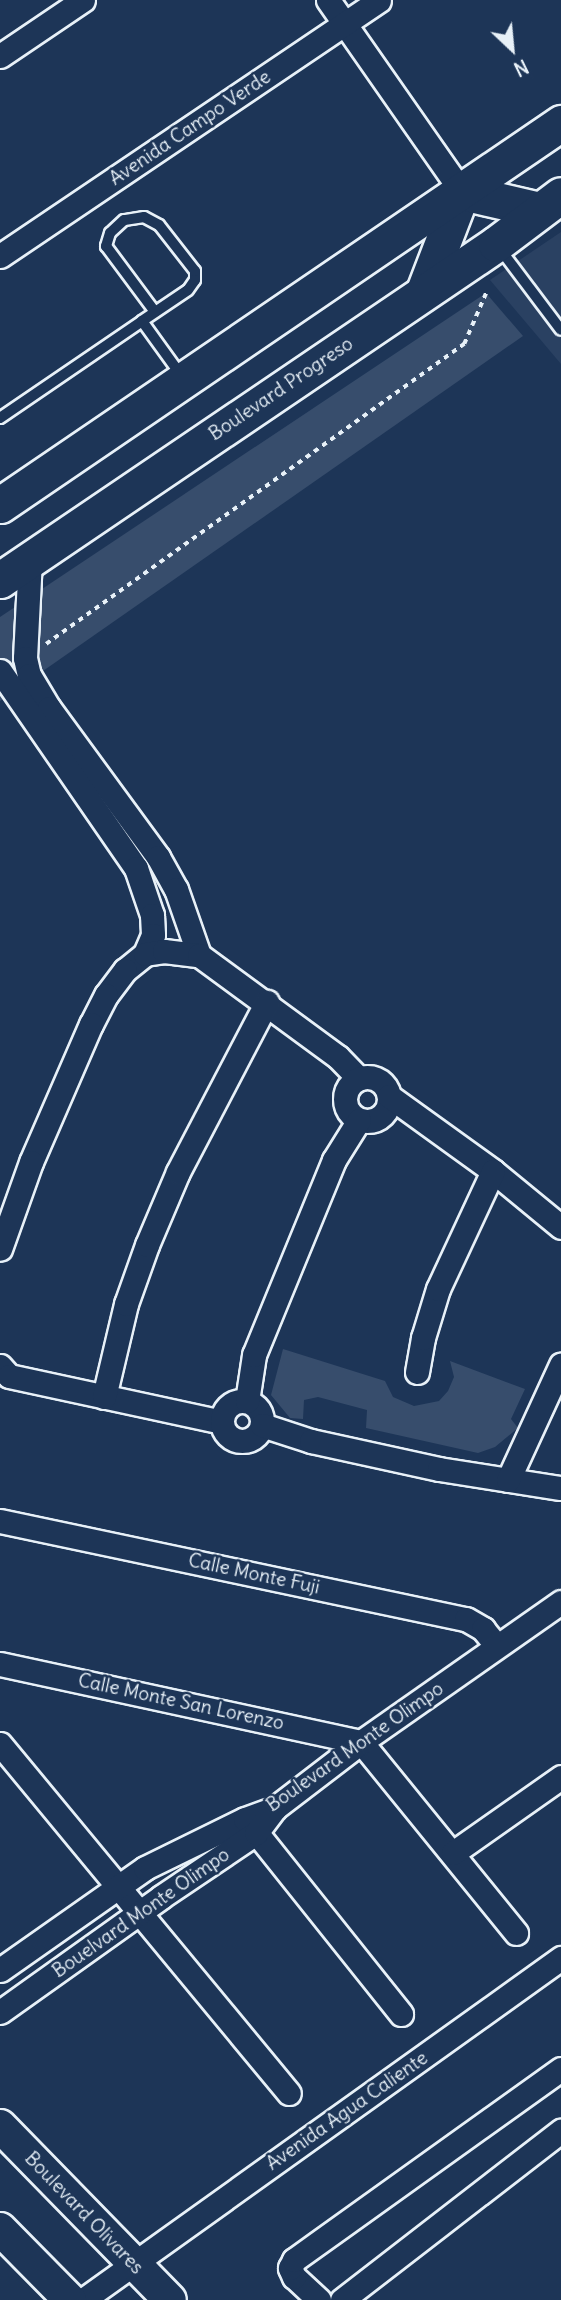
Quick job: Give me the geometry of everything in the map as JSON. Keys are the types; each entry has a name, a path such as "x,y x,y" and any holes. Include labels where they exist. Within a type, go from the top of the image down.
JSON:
{"main road":[{"path":"0,505 561,123"},
{"path":"462,192 550,202"},
{"path":"424,291 462,192"},
{"name":"Boulevard Progreso","path":"0,580 496,244 550,202"}],"street":[{"path":"0,56 83,0"},
{"path":"328,0 462,192"},
{"name":"Avenida Campo Verde","path":"0,256 379,0"},
{"path":"0,1249 31,1162 91,1024 106,995 125,970 145,954 153,935 152,915 136,869 16,673 30,559"},
{"path":"46,719 158,857 176,889 199,955"},
{"path":"136,869 158,857"},
{"path":"145,954 164,951 199,955 267,1002 338,1057 359,1079"},
{"path":"104,1397 126,1304 147,1245 178,1172 267,1002"},
{"path":"388,1096 388,1103 381,1116 367,1121 359,1120 348,1110 345,1096 359,1079 374,1079 381,1083 388,1096 493,1171 561,1227"},
{"path":"247,1401 254,1355 334,1160 359,1120"},
{"path":"417,1372 423,1338 438,1289 493,1171"},
{"path":"508,1480 561,1365"},
{"path":"3,1375 221,1422"},
{"path":"247,1401 261,1413 262,1426 249,1440 237,1440 226,1434 221,1422 229,1405 247,1401"},
{"path":"262,1426 311,1441 439,1469 561,1489"},
{"name":"Calle Monte Fuji","path":"0,1521 466,1619 483,1629 497,1647"},
{"name":"Boulevard Monte Olimpo","path":"0,1970 128,1900 145,1868 251,1826 361,1742 561,1602"},
{"name":"Calle Monte San Lorenzo","path":"0,1664 361,1742"},
{"path":"361,1742 516,1933"},
{"path":"0,1744 289,2093"},
{"path":"453,1853 561,1777"},
{"path":"251,1826 401,2014"},
{"name":"Bouelvard Monte Olimpo","path":"0,2012 128,1900 251,1826"},
{"name":"Avenida Agua Caliente","path":"83,2300 561,1958"},
{"path":"319,2300 294,2277 290,2268 294,2260 561,2068"},
{"name":"Boulevard Olivares","path":"0,2126 170,2300"},
{"path":"342,2300 561,2132"},
{"path":"0,2229 70,2300"}],"lane":[{"path":"0,418 188,290 195,280 195,271 159,225 144,217 124,220 110,233 106,246 155,312"},
{"path":"496,244 561,330"},
{"path":"142,321 184,380"}],"path":[{"path":"16,673 464,344 486,293"}],"shaded area":[{"path":"561,232 561,364 490,280"},
{"path":"486,293 523,336 0,701 0,617"},
{"path":"283,1349 385,1381 393,1397 414,1406 439,1401 448,1391 454,1377 450,1361 525,1389 511,1419 518,1428 495,1447 478,1453 366,1428 367,1410 318,1397 304,1400 303,1419 290,1418 271,1395"}]}
